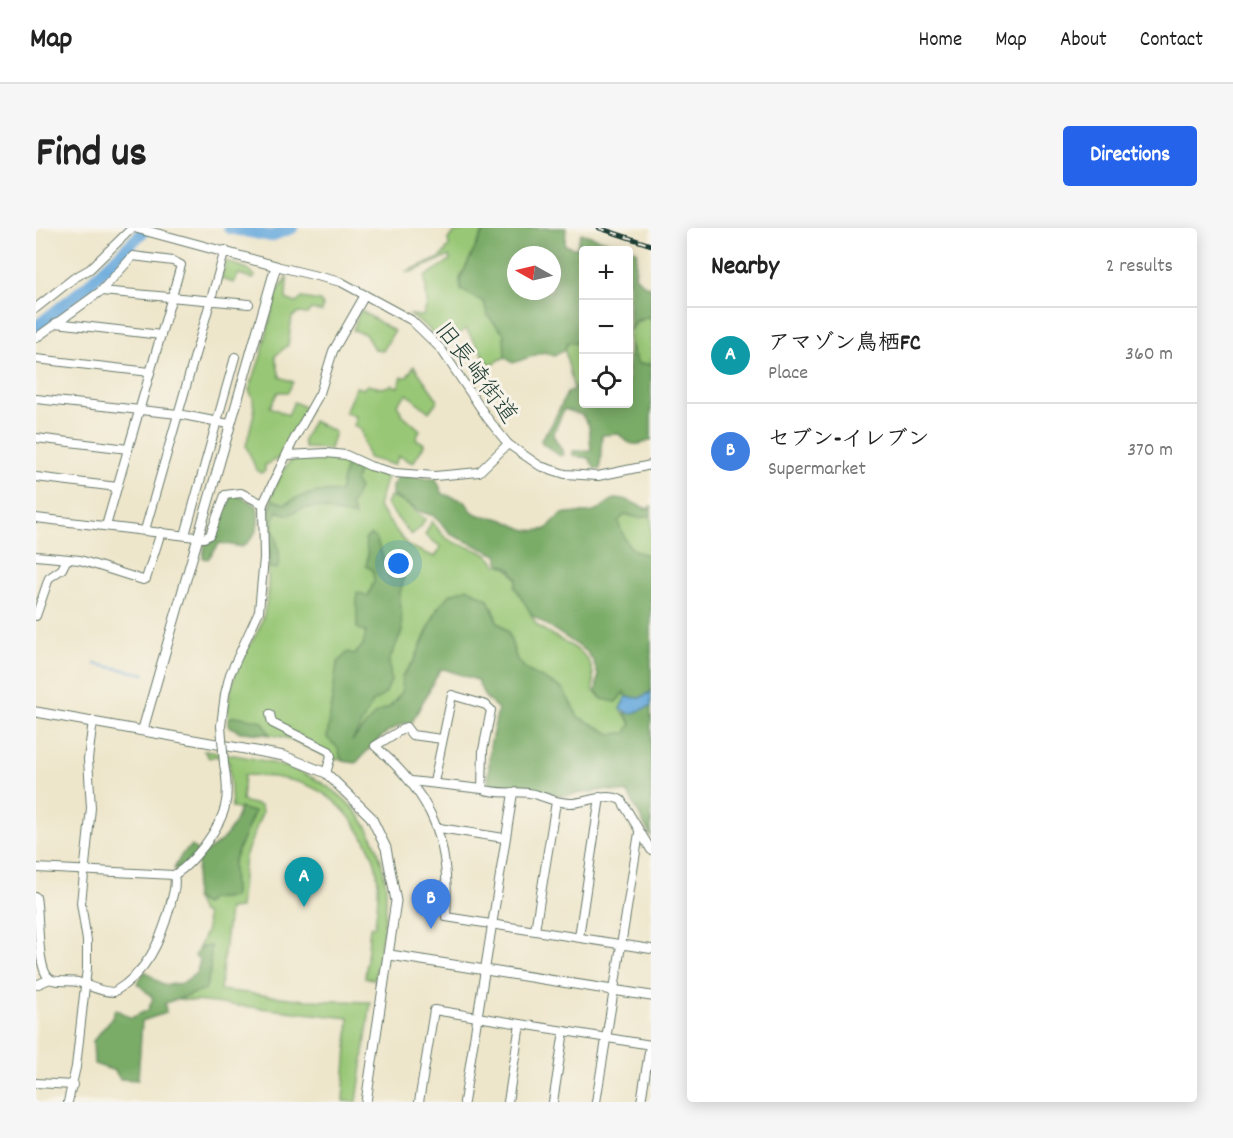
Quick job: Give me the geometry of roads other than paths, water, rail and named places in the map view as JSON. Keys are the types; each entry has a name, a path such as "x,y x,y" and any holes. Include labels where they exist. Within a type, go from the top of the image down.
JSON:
{"street":[{"path":"36,308 74,278 90,269 132,228"},
{"path":"136,228 225,250 276,266 143,729"},
{"path":"145,530 225,250"},
{"path":"36,338 101,291 133,256 173,261 181,265 106,526"},
{"name":"旧長崎街道","path":"276,266 341,282 411,320 429,335 508,444 540,466 565,474 598,476 651,465"},
{"path":"101,291 249,304"},
{"path":"36,868 174,875 194,858 224,816 228,783 221,726 225,693 230,674 259,611 264,558 262,504 320,393 333,351 365,295"},
{"path":"56,323 161,335"},
{"path":"185,535 235,357"},
{"path":"36,359 150,372"},
{"path":"36,399 178,414 229,424"},
{"path":"36,438 128,449"},
{"path":"287,455 326,453 346,455 370,466 395,473 435,476 479,472 508,444"},
{"path":"36,477 117,487"},
{"path":"36,518 197,537 210,535 225,495 241,493 262,504"},
{"path":"36,556 67,559 108,568 142,580 146,579 161,532"},
{"path":"36,616 49,578 62,569 67,559"},
{"path":"434,782 452,695 486,705 491,710 483,750 482,789"},
{"path":"36,712 143,729 284,756 326,773 371,817 386,848 396,901 390,955 366,1102"},
{"path":"270,714 272,723 279,729 329,751 331,756 326,773"},
{"path":"68,1102 73,1085 87,941 81,903 90,820 88,759 93,721"},
{"path":"442,739 412,735 406,727 375,746 411,781 424,798 438,828 446,867 446,917 651,949"},
{"path":"411,781 482,789 493,793 539,795 556,802 570,803 600,797 621,800 651,850"},
{"path":"464,1102 493,923 504,838 513,793"},
{"path":"579,937 600,797"},
{"path":"535,930 556,802"},
{"path":"438,828 504,838"},
{"path":"596,1102 639,833"},
{"path":"36,897 38,960 43,973 50,979 114,992 140,972 152,956 164,930 175,885 174,875"},
{"path":"390,955 651,996"},
{"path":"36,985 50,979"},
{"path":"419,1102 434,1010 650,1045 640,1102"},
{"path":"508,1102 520,1024"},
{"path":"553,1102 564,1031"},
{"path":"36,1083 73,1085"}],"water":[{"path":"651,692 651,706 631,714 620,709 626,697 640,698"}],"waterway":[{"path":"36,327 87,286 147,228"},
{"path":"229,228 271,236 292,228"},
{"path":"95,664 145,674"}],"railway":[{"path":"599,228 651,245"}],"place":[{"name":"アマゾン鳥栖FC","path":"304,907"},
{"name":"セブン-イレブン","path":"431,929"}]}
